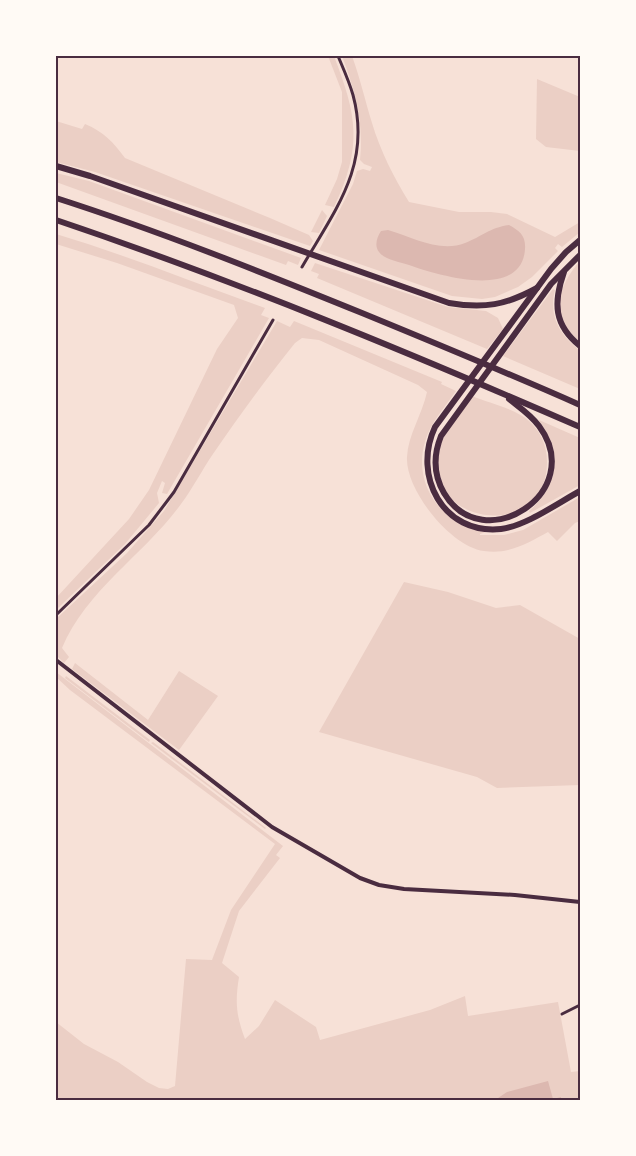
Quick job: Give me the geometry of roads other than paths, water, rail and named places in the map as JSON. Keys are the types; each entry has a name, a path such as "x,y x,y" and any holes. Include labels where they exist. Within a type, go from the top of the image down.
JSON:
{"highway":[{"path":"56,166 449,303 470,307 490,306 508,302 537,288"},
{"path":"56,198 279,280 498,368 580,405"},
{"path":"56,220 260,294 463,376 580,427"},
{"path":"580,240 566,252 537,288 435,428 428,443 426,469 430,486 437,500 453,516 473,526 495,529 511,527 580,491"},
{"path":"502,393 539,426 549,446 552,462 545,488 529,508 513,517 489,519 463,512 446,496 435,470 437,446 447,425 551,284 580,255"},
{"path":"566,269 556,301 558,316 564,328 580,346"}],"street":[{"path":"303,267 349,184 358,143 357,118 352,94 338,56"},
{"path":"56,615 148,525 174,492 273,320"},
{"path":"56,660 272,827 360,878 379,885 404,889 514,895 580,902"},
{"path":"562,1014 580,1005"}]}
